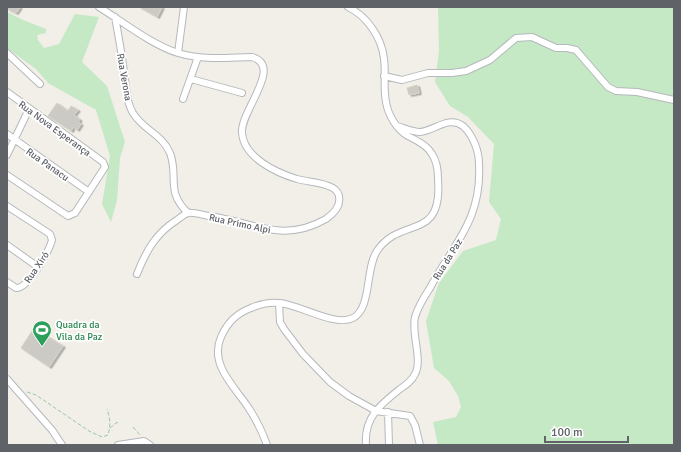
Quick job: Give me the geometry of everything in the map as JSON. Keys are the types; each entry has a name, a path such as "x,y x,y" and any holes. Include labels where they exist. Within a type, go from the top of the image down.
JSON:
{"street":[{"name":"Rua Primo Alpi","path":"99,7 156,42 178,53 198,57 252,57 259,59 263,64 265,71 243,123 242,133 245,144 253,155 281,173 334,188 339,197 339,203 331,216 316,224 288,232 268,230 213,217 188,213"},
{"path":"178,53 184,7"},
{"path":"267,445 255,417 221,367 218,347 226,327 235,317 257,305 279,303 336,319 352,318 358,314 363,306 372,261 381,245 389,239 423,224 432,218 438,200 438,178 435,161 428,149 402,132 397,126 386,104 384,58 377,36 367,22 348,7"},
{"name":"Rua Verona","path":"115,17 126,87 132,112 138,120 160,137 167,146 171,156 173,188 180,205 188,213"},
{"path":"384,76 402,80 428,73 452,73 466,71 490,60 516,38 532,37 556,48 576,50 608,87 616,90 637,92 674,100"},
{"path":"7,53 40,84"},
{"path":"184,99 198,57"},
{"path":"191,79 242,93"},
{"name":"Rua Nova Esperança","path":"7,92 104,162 104,170 89,192"},
{"path":"7,155 13,139 29,109"},
{"name":"Rua da Paz","path":"366,445 366,430 376,411 415,376 417,365 414,328 415,318 435,277 469,224 474,212 479,184 479,158 468,131 462,126 456,122 450,122 419,132 397,126"},
{"name":"Rua Panacu","path":"7,134 89,192"},
{"path":"7,175 68,216 75,213 89,192"},
{"name":"Rua Xiró","path":"7,206 50,234 52,237 51,243 38,267 20,288 7,282"},
{"path":"137,274 144,254 155,238 168,226 188,213"},
{"path":"7,245 38,267"},
{"path":"279,303 280,322 310,363 330,382 349,396 376,411 410,416 415,425 420,445"},
{"path":"7,379 52,430 62,445"},
{"path":"388,412 389,445"},
{"path":"118,445 144,440 150,445"}],"path":[{"path":"20,394 27,392 36,394 88,431 102,437 108,435 110,429 110,418 107,409"},
{"path":"110,429 116,423 120,422"},
{"path":"133,427 144,440"}],"green space":[{"path":"438,7 674,7 674,445 438,445 433,422 456,417 461,407 458,396 449,381 434,368 426,321 439,283 463,251 496,240 501,219 489,202 494,144 468,117 450,106 435,82 439,51"},
{"path":"7,12 46,29 46,33 37,35 38,40 44,48 59,44 75,14 99,17 82,62 107,86 125,142 120,158 117,200 111,222 102,204 110,156 96,110 48,83 36,69 7,48"}],"building":[{"path":"7,7 20,7 16,13 7,9"},
{"path":"139,7 162,7 157,17"},
{"path":"417,85 419,93 409,95 407,88"},
{"path":"57,103 68,111 71,106 78,110 74,115 80,120 78,122 81,124 77,130 73,127 71,131 48,116"},
{"name":"Quadra da Vila da Paz","path":"34,328 63,346 49,367 21,348"}],"place":[{"name":"Quadra da Vila da Paz","path":"42,347"}]}
